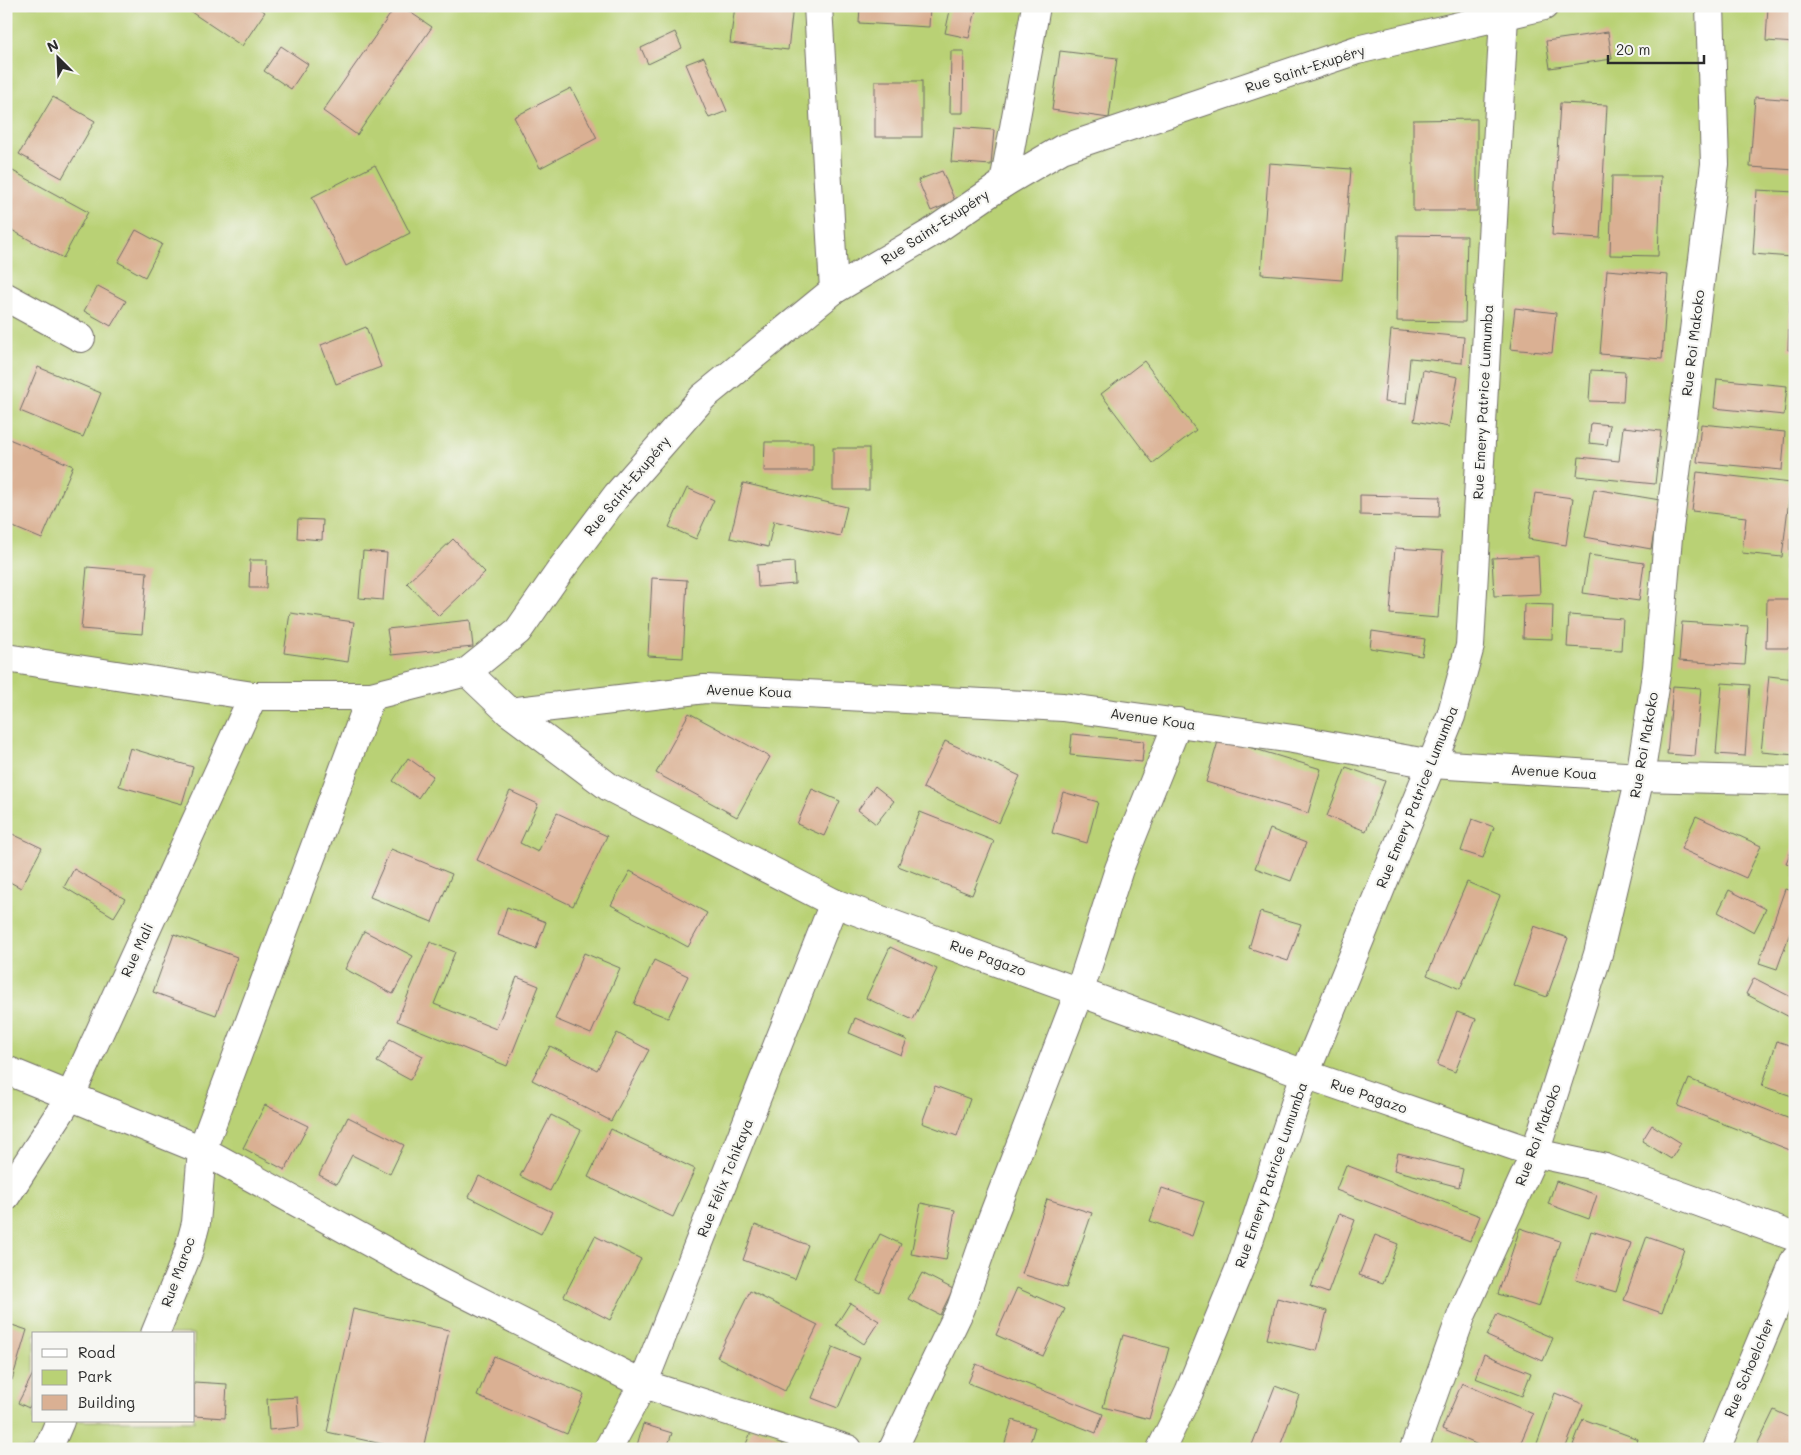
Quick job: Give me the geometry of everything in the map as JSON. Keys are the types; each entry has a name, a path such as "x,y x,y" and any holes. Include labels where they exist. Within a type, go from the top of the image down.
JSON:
{"street":[{"path":"818,6 834,290"},
{"path":"1004,183 1036,6"},
{"name":"Rue Saint-Exupéry","path":"467,672 518,631 562,568 617,495 702,397 834,290 930,233 1004,183 1062,149 1339,56 1544,6"},
{"name":"Rue Roi Makoko","path":"1414,1449 1462,1314 1535,1153 1598,954 1640,777 1657,668 1668,537 1715,164 1710,6"},
{"name":"Rue Emery Patrice Lumumba","path":"1161,1449 1189,1392 1241,1265 1305,1074 1451,716 1470,646 1504,16"},
{"path":"6,297 81,338"},
{"path":"6,658 253,696 371,696 467,672"},
{"name":"Rue Pagazo","path":"467,672 509,712 609,787 834,902 1080,990 1305,1074 1535,1153 1606,1168 1795,1237"},
{"name":"Avenue Koua","path":"509,712 705,688 1063,707 1293,739 1432,764 1640,777 1795,782"},
{"name":"Rue Mali","path":"6,1196 70,1097 253,696"},
{"name":"Rue Maroc","path":"156,1332 188,1254 196,1223 202,1150 371,696"},
{"path":"893,1449 961,1308 990,1224 1080,990 1119,869 1178,722"},
{"name":"Rue Félix Tchikaya","path":"608,1449 643,1384 834,902"},
{"path":"6,1070 202,1150 438,1280 643,1384 848,1449"},
{"name":"Rue Schoelcher","path":"1716,1449 1795,1260"},
{"path":"48,1449 60,1422"}],"green space":[{"path":"6,6 1795,6 1795,1449 6,1449"}],"building":[{"path":"190,6 255,6 265,12 242,46 188,10"},
{"path":"396,6 401,6 432,27 357,135 323,111"},
{"path":"735,6 793,6 788,50 730,43"},
{"path":"860,6 930,6 929,27 859,23"},
{"path":"951,6 976,10 969,38 945,33"},
{"path":"1768,6 1795,6 1795,43 1766,41"},
{"path":"675,32 682,48 648,64 641,48"},
{"path":"1608,32 1612,59 1550,68 1546,41"},
{"path":"281,46 308,64 291,89 264,71"},
{"path":"951,51 964,51 963,113 950,113"},
{"path":"1060,51 1117,58 1109,118 1052,110"},
{"path":"704,57 727,111 709,118 686,64"},
{"path":"875,81 922,81 922,137 875,137"},
{"path":"571,88 597,138 540,168 514,117"},
{"path":"53,97 95,121 62,178 19,154"},
{"path":"1755,97 1795,100 1795,170 1750,167"},
{"path":"1560,103 1607,105 1600,238 1552,235"},
{"path":"1477,119 1477,211 1413,211 1413,120"},
{"path":"954,127 994,130 991,165 951,162"},
{"path":"1269,163 1351,169 1342,280 1261,274"},
{"path":"375,165 410,233 346,266 312,197"},
{"path":"11,170 88,212 63,258 6,227 6,180"},
{"path":"942,171 955,201 931,211 918,180"},
{"path":"1612,176 1661,176 1658,256 1610,255"},
{"path":"1757,190 1795,192 1791,257 1753,254"},
{"path":"136,230 162,244 145,277 118,262"},
{"path":"1398,235 1467,236 1465,322 1397,321"},
{"path":"1607,270 1668,275 1662,359 1600,354"},
{"path":"98,286 126,301 111,326 84,311"},
{"path":"1790,300 1795,300 1795,350 1788,350"},
{"path":"1515,308 1556,313 1552,353 1510,349"},
{"path":"366,327 381,367 336,384 321,345"},
{"path":"1391,330 1464,337 1462,363 1410,358 1406,404 1384,402"},
{"path":"1144,361 1196,430 1153,463 1101,394"},
{"path":"38,367 101,393 83,437 20,411"},
{"path":"1423,370 1458,377 1449,427 1414,421"},
{"path":"1591,370 1625,372 1623,402 1589,401"},
{"path":"1717,379 1787,386 1784,415 1714,408"},
{"path":"1591,423 1610,425 1607,445 1589,443"},
{"path":"1701,424 1785,432 1782,470 1697,462"},
{"path":"1623,427 1661,431 1655,484 1577,476 1579,457 1619,461"},
{"path":"9,439 73,466 42,539 6,524 6,447"},
{"path":"765,442 813,442 813,471 764,471"},
{"path":"833,448 869,448 869,490 833,490"},
{"path":"1697,472 1791,483 1782,557 1742,553 1746,517 1692,511"},
{"path":"743,483 847,507 840,536 774,521 768,547 730,538"},
{"path":"687,488 714,500 696,539 669,527"},
{"path":"1594,489 1660,500 1651,549 1585,537"},
{"path":"1535,493 1573,498 1566,545 1528,539"},
{"path":"1360,495 1440,497 1439,517 1360,515"},
{"path":"298,519 323,520 322,540 297,538"},
{"path":"453,539 485,572 439,616 407,583"},
{"path":"1790,539 1795,540 1795,568 1789,568"},
{"path":"1395,548 1443,551 1438,618 1390,614"},
{"path":"363,551 387,553 383,600 359,598"},
{"path":"1589,555 1644,563 1639,601 1583,593"},
{"path":"1538,556 1540,594 1494,596 1492,558"},
{"path":"250,560 267,560 266,588 249,588"},
{"path":"794,562 795,584 758,587 757,565"},
{"path":"87,567 147,572 142,634 81,629"},
{"path":"652,578 687,580 683,658 648,656"},
{"path":"1767,599 1795,599 1795,648 1766,648"},
{"path":"1524,604 1553,605 1552,639 1523,638"},
{"path":"290,613 354,622 348,662 284,653"},
{"path":"1569,615 1623,619 1621,650 1567,647"},
{"path":"470,620 473,647 391,655 387,629"},
{"path":"1682,622 1748,626 1745,665 1679,661"},
{"path":"1372,631 1425,639 1422,656 1370,648"},
{"path":"1769,676 1795,679 1795,755 1761,752"},
{"path":"1722,683 1750,685 1745,756 1716,754"},
{"path":"1673,686 1701,688 1695,756 1667,754"},
{"path":"689,713 770,757 737,817 656,773"},
{"path":"1072,734 1144,741 1142,762 1070,755"},
{"path":"1219,738 1321,769 1308,813 1206,782"},
{"path":"945,741 1020,776 999,823 923,788"},
{"path":"130,748 193,767 182,804 119,786"},
{"path":"408,758 433,776 418,798 393,781"},
{"path":"1346,767 1385,781 1366,831 1327,816"},
{"path":"875,786 894,801 876,824 858,810"},
{"path":"812,789 840,801 824,836 797,824"},
{"path":"510,791 538,804 520,843 538,852 557,813 607,836 573,906 477,860"},
{"path":"1063,792 1098,802 1087,843 1052,833"},
{"path":"920,812 994,841 972,895 898,866"},
{"path":"1696,816 1761,846 1746,878 1681,849"},
{"path":"1472,819 1494,827 1483,858 1461,851"},
{"path":"1270,829 1306,843 1291,881 1255,868"},
{"path":"6,831 42,848 21,888 6,880"},
{"path":"1795,842 1795,866 1786,863"},
{"path":"391,849 452,874 432,922 370,897"},
{"path":"74,869 125,899 114,917 64,887"},
{"path":"630,871 707,913 688,947 611,905"},
{"path":"1467,882 1500,896 1460,989 1427,975"},
{"path":"1785,889 1795,892 1795,919 1777,969 1759,963"},
{"path":"1729,890 1766,909 1754,932 1718,912"},
{"path":"507,907 546,922 536,949 498,935"},
{"path":"1260,912 1301,924 1288,961 1249,948"},
{"path":"1534,926 1568,938 1547,997 1513,985"},
{"path":"364,931 413,956 393,994 345,969"},
{"path":"174,934 237,957 216,1015 153,992"},
{"path":"430,942 455,952 434,1004 496,1029 517,977 539,986 507,1066 397,1021"},
{"path":"890,947 937,969 913,1020 866,998"},
{"path":"584,953 620,968 591,1034 555,1019"},
{"path":"654,960 688,976 668,1018 634,1004"},
{"path":"1754,978 1795,999 1795,1020 1746,994"},
{"path":"1457,1012 1476,1019 1455,1072 1437,1065"},
{"path":"855,1018 907,1040 901,1055 849,1033"},
{"path":"617,1033 649,1050 611,1121 532,1080 550,1046 597,1070"},
{"path":"390,1039 423,1056 410,1080 377,1062"},
{"path":"1777,1041 1795,1047 1795,1097 1762,1086"},
{"path":"1689,1079 1795,1121 1795,1152 1678,1106"},
{"path":"935,1086 970,1099 957,1136 922,1123"},
{"path":"265,1105 308,1126 285,1170 243,1148"},
{"path":"551,1115 581,1130 550,1191 520,1176"},
{"path":"348,1117 404,1145 390,1174 352,1155 337,1184 319,1175"},
{"path":"1652,1125 1681,1143 1671,1159 1642,1141"},
{"path":"611,1129 695,1169 673,1217 588,1177"},
{"path":"1398,1153 1463,1169 1459,1187 1394,1170"},
{"path":"1346,1165 1480,1216 1470,1241 1336,1190"},
{"path":"479,1176 552,1212 541,1234 469,1197"},
{"path":"1556,1181 1597,1195 1589,1219 1548,1204"},
{"path":"1162,1188 1204,1202 1192,1236 1150,1221"},
{"path":"1047,1199 1092,1213 1066,1288 1022,1274"},
{"path":"921,1203 955,1210 946,1260 911,1254"},
{"path":"1339,1214 1355,1220 1328,1293 1311,1287"},
{"path":"755,1225 808,1245 795,1279 743,1260"},
{"path":"1520,1228 1560,1241 1539,1307 1498,1294"},
{"path":"1591,1231 1631,1243 1616,1292 1576,1280"},
{"path":"880,1234 901,1244 879,1292 857,1281"},
{"path":"1375,1235 1398,1244 1383,1283 1359,1275"},
{"path":"595,1236 641,1259 610,1320 564,1296"},
{"path":"1647,1236 1684,1249 1662,1313 1624,1300"},
{"path":"922,1273 953,1289 940,1315 908,1299"},
{"path":"1017,1288 1065,1309 1043,1356 996,1335"},
{"path":"750,1291 818,1325 785,1391 717,1357"},
{"path":"1277,1298 1327,1311 1317,1351 1267,1339"},
{"path":"850,1303 879,1321 864,1344 836,1325"},
{"path":"353,1309 449,1330 423,1449 405,1449 327,1432"},
{"path":"1497,1314 1553,1338 1543,1361 1487,1336"},
{"path":"6,1323 27,1330 12,1380 6,1378"},
{"path":"1123,1335 1169,1348 1149,1419 1103,1407"},
{"path":"1795,1346 1795,1362 1790,1360"},
{"path":"833,1347 860,1358 838,1408 812,1398"},
{"path":"1484,1354 1531,1373 1522,1396 1475,1378"},
{"path":"494,1356 584,1394 567,1434 477,1396"},
{"path":"976,1364 1103,1414 1096,1433 968,1383"},
{"path":"32,1376 32,1402 29,1408 18,1403"},
{"path":"195,1382 227,1384 225,1418 195,1416"},
{"path":"1462,1383 1533,1414 1518,1449 1487,1449 1442,1429"},
{"path":"1275,1386 1299,1395 1279,1449 1262,1449 1252,1445"},
{"path":"1555,1393 1583,1404 1565,1449 1535,1449"},
{"path":"297,1397 299,1427 269,1430 267,1399"},
{"path":"1774,1410 1795,1420 1795,1449 1756,1447"},
{"path":"1583,1419 1638,1439 1635,1449 1583,1449 1573,1445"},
{"path":"1012,1420 1035,1427 1028,1449 1003,1449"},
{"path":"643,1424 672,1433 668,1445 680,1449 636,1449"},
{"path":"753,1427 785,1439 781,1449 744,1449"}]}
